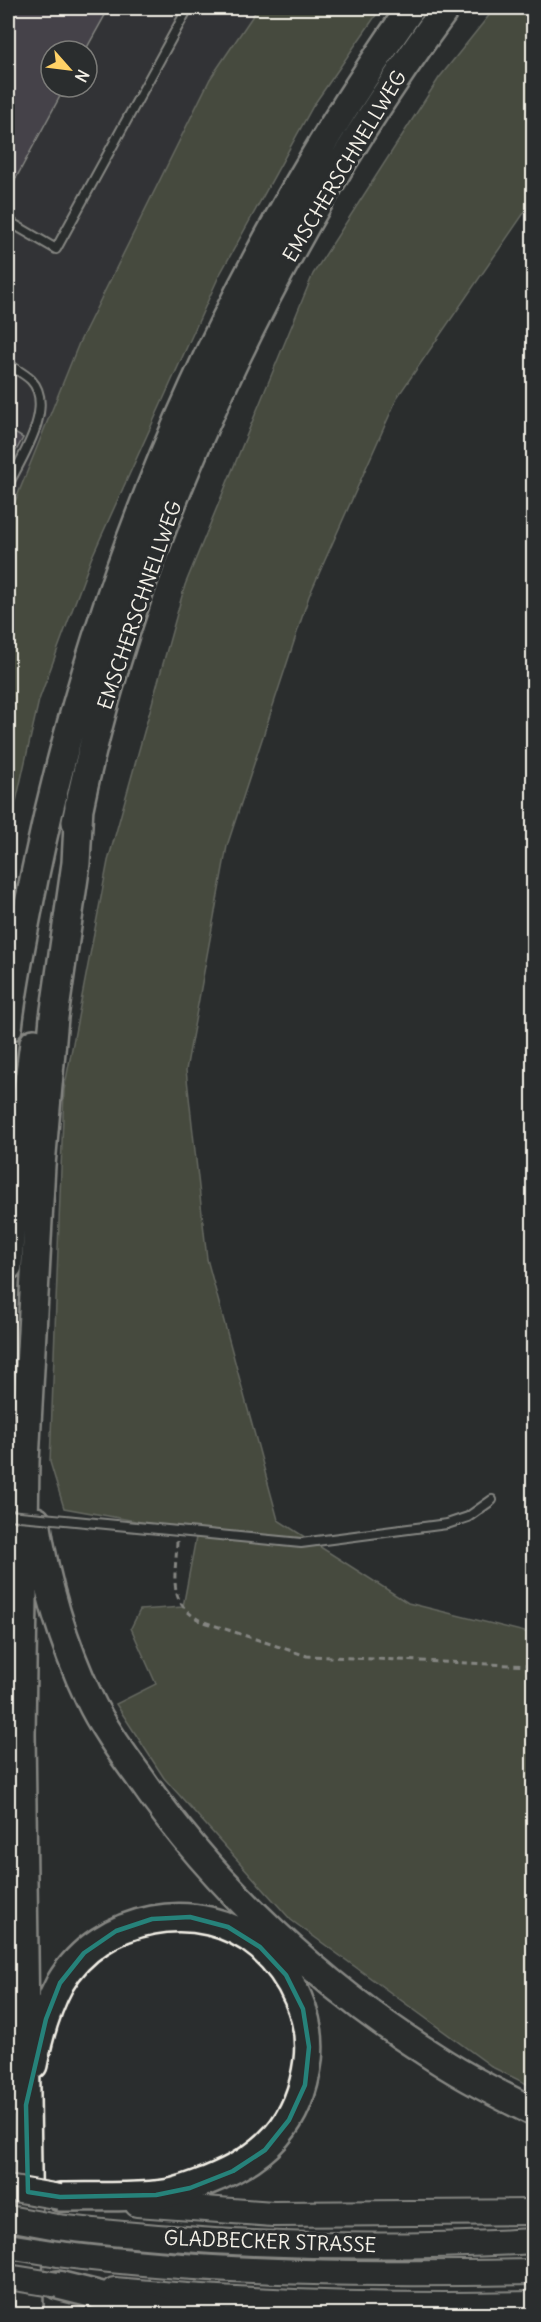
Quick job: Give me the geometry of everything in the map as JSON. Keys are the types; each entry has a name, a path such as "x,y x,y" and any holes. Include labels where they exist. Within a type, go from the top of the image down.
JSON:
{"highway":[{"name":"EMSCHERSCHNELLWEG","path":"8,1028 10,995 51,797 74,709 105,611 158,468 225,316 258,252 329,129 411,8"},
{"name":"EMSCHERSCHNELLWEG","path":"8,1266 12,1207 42,989 79,806 101,719 131,619 165,522 209,417 252,327 316,205 394,81 446,8"},
{"path":"29,2314 21,1746 25,1461 41,1165 54,1017 76,863 79,806"},
{"path":"25,1461 44,1574 89,1699 167,1817 276,1935 377,2018 444,2063 534,2112"},
{"path":"26,2104 34,2059 60,1983 84,1953 116,1931 152,1919 190,1917 228,1927 260,1947 286,1975 303,2009 309,2047 305,2085 289,2120 265,2150 233,2171 190,2188 156,2195 60,2197"},
{"path":"8,2188 60,2197 273,2214 534,2212"},
{"name":"GLADBECKER STRASSE","path":"8,2218 154,2237 272,2244 444,2246 534,2241"},
{"name":"GLADBECKER STRASSE","path":"8,2246 58,2254 163,2265 271,2271 442,2274 534,2272"},
{"path":"8,2277 58,2285 268,2301 442,2306 534,2304"},
{"path":"58,2285 175,2314"}],"lane":[{"path":"8,221 56,249 188,8"},
{"path":"8,364 32,381 41,401 39,415 29,443 8,485"},
{"path":"8,1515 301,1543 447,1524 468,1517 492,1500"}],"path":[{"path":"177,1530 176,1597 189,1614 201,1621 307,1656 534,1666"}],"highlighted area":[{"path":"190,1917 228,1927 260,1947 286,1975 303,2009 309,2047 305,2085 289,2120 265,2150 233,2171 190,2188 156,2195 60,2197 28,2192 26,2105 46,2019 60,1983 84,1953 116,1931 152,1919"}],"shaded area":[{"path":"8,8 258,8 210,79 79,343 8,519"}],"green space":[{"path":"258,8 381,8 313,106 219,276 91,559 39,700 8,837 8,519 79,343 210,79"},
{"path":"495,8 533,8 533,200 398,396 309,596 227,846 186,1070 207,1259 278,1520 408,1603 533,1634 533,2087 494,2068 291,1920 164,1778 116,1704 156,1684 131,1628 140,1610 183,1607 197,1532 64,1508 50,1462 64,1090 108,861 185,585 313,274 439,78"}],"building":[{"path":"8,8 109,8 92,39 39,39 39,99 59,99 8,193"},
{"path":"8,429 23,438 8,465"}]}
